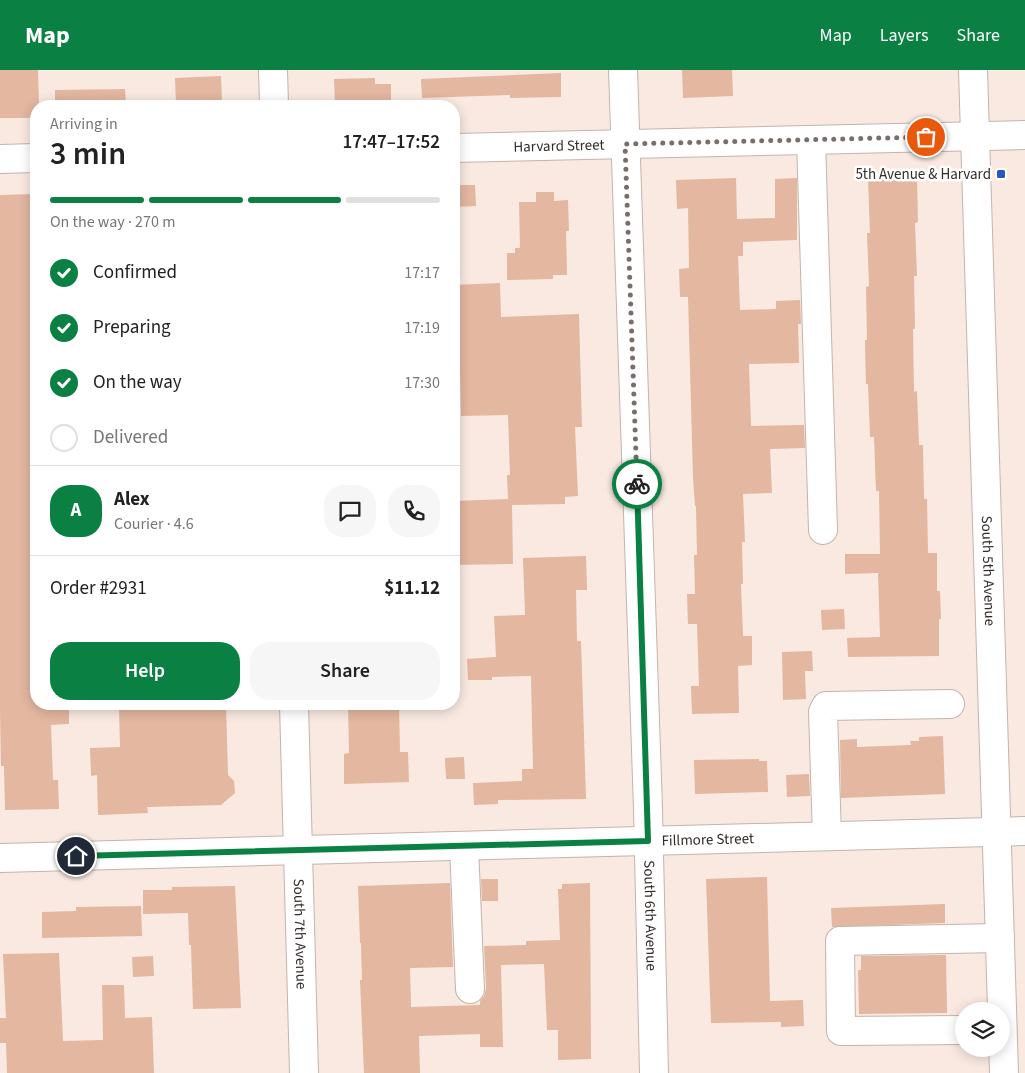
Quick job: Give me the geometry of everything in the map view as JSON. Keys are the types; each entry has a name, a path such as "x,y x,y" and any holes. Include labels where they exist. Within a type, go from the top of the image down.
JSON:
{"street":[{"path":"273,70 274,100"},
{"name":"South 6th Avenue","path":"623,70 654,1073"},
{"name":"South 5th Avenue","path":"973,70 1001,1002"},
{"name":"Harvard Street","path":"460,148 1025,135"},
{"path":"811,140 823,530"},
{"path":"0,159 30,158"},
{"path":"827,836 823,712 826,706 950,704"},
{"name":"South 7th Avenue","path":"294,710 304,1073"},
{"name":"Fillmore Street","path":"0,858 1025,831"},
{"path":"464,846 470,989"},
{"path":"955,1030 841,1031 840,941 1000,938"},
{"name":"South 5th Avenue","path":"1003,1057 1004,1073"}],"building":[{"path":"0,70 38,70 39,100 30,100 30,118 0,118"},
{"path":"682,70 732,70 733,96 683,98"},
{"path":"561,73 561,97 510,98 510,95 422,98 421,79"},
{"path":"221,76 222,100 176,100 175,78"},
{"path":"375,78 375,84 391,84 391,100 335,100 334,79"},
{"path":"125,89 126,100 55,100 55,90"},
{"path":"736,178 737,219 775,218 775,179 797,178 797,240 743,242 743,256 738,256 740,310 776,309 776,301 800,300 801,324 798,324 799,363 749,364 751,426 804,425 805,448 770,449 772,493 743,494 745,542 742,542 743,584 741,584 743,636 752,636 752,665 738,666 739,713 692,714 691,686 699,686 697,624 688,624 687,594 695,594 694,555 697,555 696,506 693,477 688,297 680,297 679,269 689,268 688,208 677,209 676,180"},
{"path":"917,178 918,222 915,223 917,276 914,276 915,329 913,329 914,392 917,391 919,445 923,445 928,553 937,553 937,591 940,591 941,619 939,619 939,656 848,657 847,638 880,637 878,573 845,574 845,554 880,554 879,491 876,491 874,437 870,437 868,384 866,384 866,287 869,286 867,233 870,233 868,180"},
{"path":"460,185 475,185 476,206 460,207"},
{"path":"536,192 554,192 554,201 568,200 569,231 566,231 567,275 553,275 553,279 507,280 507,253 515,253 515,248 520,248 519,202 536,202"},
{"path":"30,194 30,710 69,710 69,724 51,725 53,780 58,780 59,809 5,810 4,766 1,766 0,709 0,195"},
{"path":"500,283 501,317 579,314 582,427 575,427 578,496 565,497 565,504 512,505 513,564 460,565 460,501 508,499 507,475 510,475 508,415 461,416 460,285"},
{"path":"586,556 587,590 576,590 577,641 581,641 586,799 498,800 498,804 474,805 473,783 522,781 522,769 533,769 531,676 492,677 492,680 468,680 467,659 496,657 494,616 525,615 523,558"},
{"path":"844,609 845,629 822,630 821,610"},
{"path":"812,651 813,671 805,671 806,699 783,700 782,652"},
{"path":"119,710 226,710 228,775 234,781 235,793 221,805 147,807 148,813 98,815 97,775 91,776 90,748 120,747"},
{"path":"348,710 399,710 400,752 408,752 409,782 344,784 344,754 349,753"},
{"path":"943,736 945,794 841,798 840,740 857,739 857,747 911,745 910,741 919,741 919,737"},
{"path":"464,757 465,779 446,779 445,758"},
{"path":"759,759 759,761 767,761 768,792 695,794 694,760"},
{"path":"809,774 810,796 787,797 786,775"},
{"path":"767,877 770,1001 803,1000 804,1026 781,1027 781,1022 711,1023 706,879"},
{"path":"481,879 498,879 498,901 482,901"},
{"path":"450,883 453,967 410,968 411,1007 480,1005 486,988 484,946 526,945 526,941 560,940 558,889 562,889 562,884 590,883 591,1059 558,1060 558,1030 547,1030 544,964 501,965 503,1047 480,1047 480,1034 419,1036 420,1073 364,1073 358,886"},
{"path":"235,886 241,1008 193,1009 188,913 143,914 143,890 172,890 172,887"},
{"path":"945,904 945,923 832,927 831,908"},
{"path":"141,906 142,936 42,938 42,912 76,911 76,907"},
{"path":"59,953 63,1041 103,1040 102,985 124,985 125,1018 152,1017 154,1073 7,1073 6,1043 0,1043 0,1018 6,1018 3,954"},
{"path":"946,955 947,1013 859,1014 858,970 861,970 861,956"},
{"path":"153,956 154,976 133,977 132,957"}],"way so far":[{"path":"637,484 625,144 926,137"}],"place":[{"name":"5th Avenue & Harvard","path":"1001,174"}],"route":[{"path":"76,856 648,841 637,484"}]}
